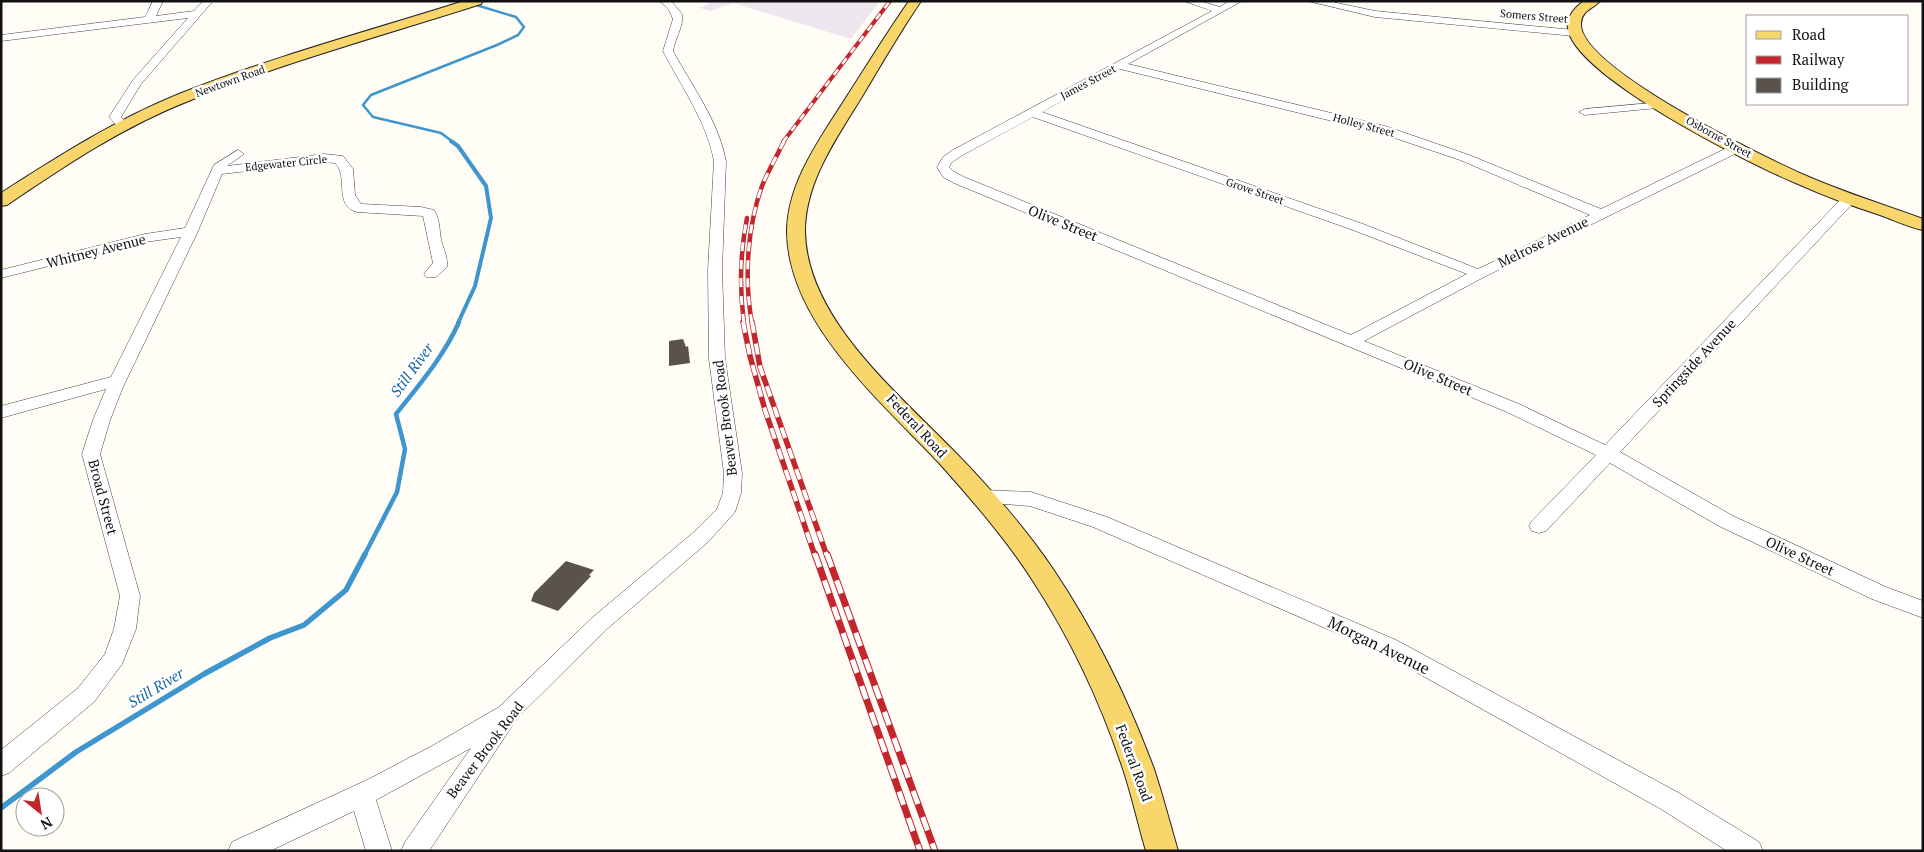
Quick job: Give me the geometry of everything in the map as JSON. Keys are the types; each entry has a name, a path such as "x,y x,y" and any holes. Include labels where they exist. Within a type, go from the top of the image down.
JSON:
{"main road":[{"name":"Federal Road","path":"916,1 868,75 809,177 799,205 796,234 801,266 812,298 834,334 866,372 984,497 1025,549 1064,608 1106,688 1138,771 1162,851"},
{"path":"1574,33 1574,16 1580,8 1594,1"},
{"name":"Newtown Road","path":"1,201 83,147 185,97 227,81 472,3"},
{"name":"Osborne Street","path":"1574,33 1580,44 1605,67 1662,105 1737,148 1794,176 1849,199 1923,224"}],"street":[{"path":"149,20 158,1"},
{"path":"124,126 115,117 128,94 208,1"},
{"name":"Beaver Brook Road","path":"414,851 510,710 600,623 701,538 725,512 732,493 733,473 717,359 715,270 720,161 718,144 709,121 668,51 668,42 677,26 678,19 673,8 665,1"},
{"path":"1189,1 1221,10"},
{"name":"James Street","path":"943,167 947,160 957,153 1237,1"},
{"name":"Somers Street","path":"1313,1 1375,14 1574,33"},
{"path":"1375,14 1390,6"},
{"path":"1,38 198,14"},
{"name":"Holley Street","path":"1119,65 1170,80 1318,113 1423,142 1487,165 1600,214"},
{"path":"1585,112 1662,105"},
{"name":"Grove Street","path":"1031,112 1358,227 1479,274"},
{"name":"Melrose Avenue","path":"1352,341 1479,274 1737,148"},
{"name":"Broad Street","path":"1,765 86,695 114,658 125,629 130,596 91,454 95,438 118,380 191,231 217,171 225,161 238,154"},
{"name":"Edgewater Circle","path":"217,171 324,158 339,159 347,168 348,198 351,204 357,208 429,213 433,222 434,240 442,257 440,267 432,274"},
{"name":"Olive Street","path":"943,167 948,174 959,180 1513,408 1609,454 1726,521 1879,593 1923,610"},
{"name":"Springside Avenue","path":"1539,526 1849,199"},
{"name":"Whitney Avenue","path":"1,274 145,238 191,231"},
{"path":"1,412 118,380"},
{"name":"Morgan Avenue","path":"984,497 1031,499 1100,522 1388,646 1670,801 1750,851"},
{"path":"241,851 396,779 462,742 510,710"},
{"path":"362,795 379,851"}],"shaded area":[{"path":"714,1 880,1 851,39 733,3 711,11 700,8"}],"building":[{"path":"683,339 686,347 688,346 690,363 669,366 669,341"},
{"path":"566,561 594,570 589,575 591,576 558,611 531,601 534,593"}],"waterway":[{"name":"Still River","path":"453,142 441,133 373,117 363,105 371,95 497,45 518,35 524,27 516,17 463,1"},
{"name":"Still River","path":"451,141 458,146 486,186 491,218 475,286 458,323"},
{"name":"Still River","path":"364,556 397,492 405,449 396,414 439,358 459,322"},
{"name":"Still River","path":"1,808 76,752 204,674 270,638 304,625 346,590 365,554"}],"railway":[{"path":"783,142 890,1"},
{"path":"752,323 748,289 750,236 762,186 784,141"},
{"path":"744,323 741,270 747,218"},
{"path":"743,322 765,410 815,556"},
{"path":"752,322 760,367 827,556"},
{"path":"815,554 920,851"},
{"path":"827,554 935,851"}]}
